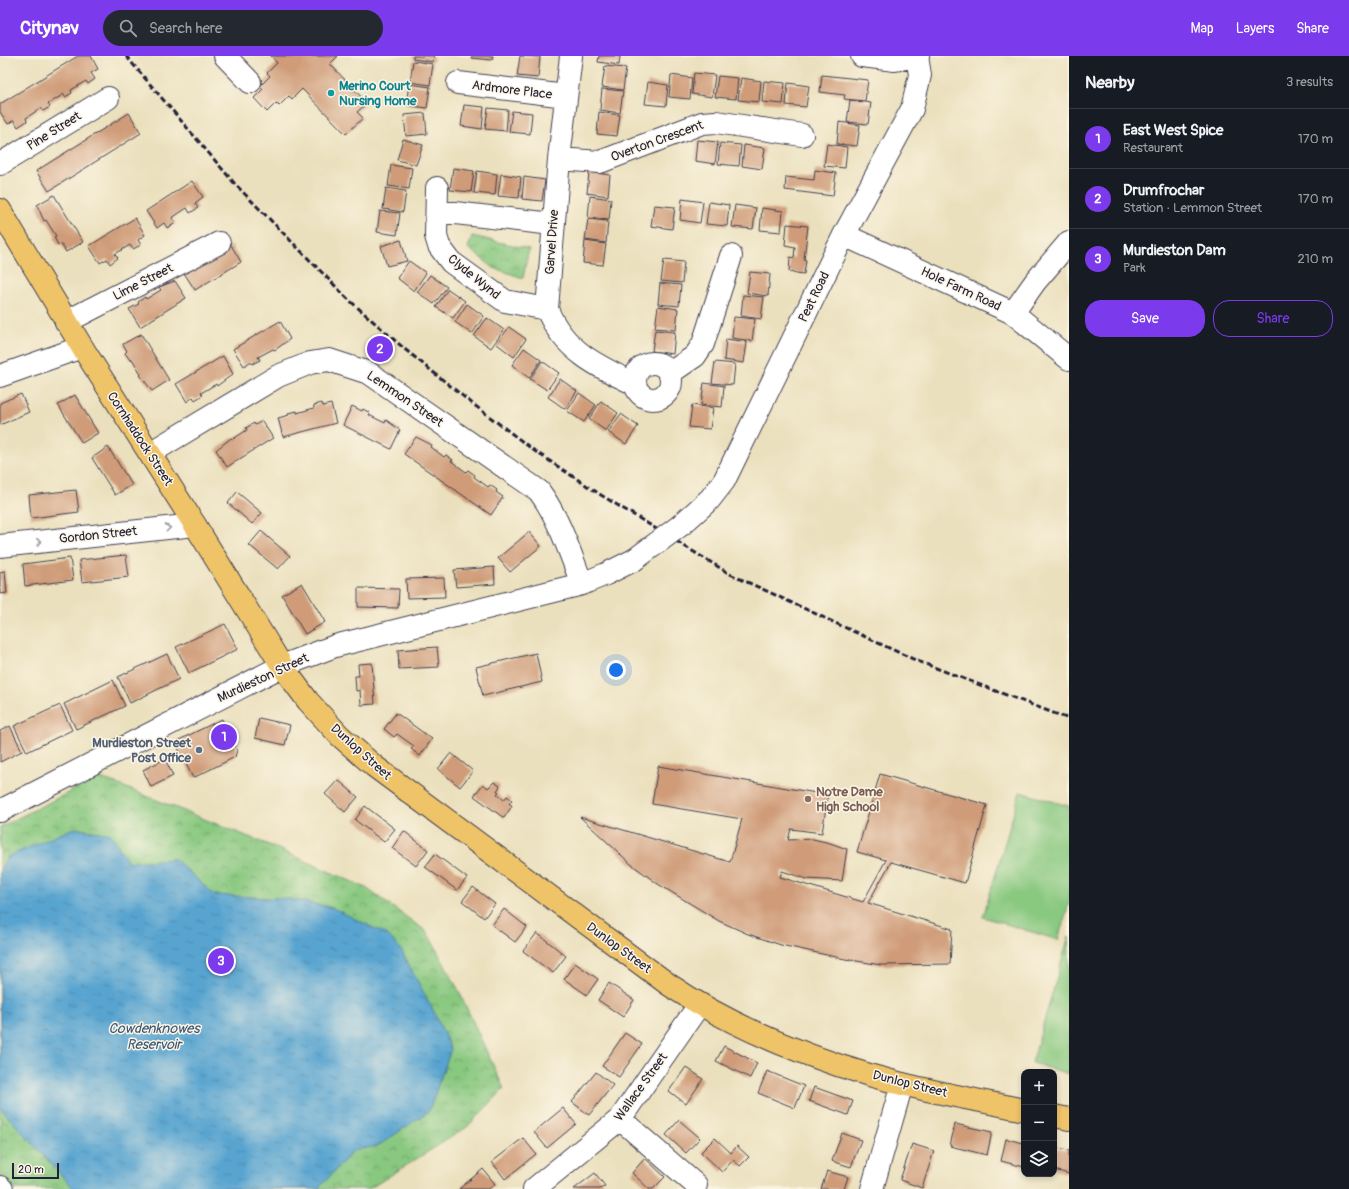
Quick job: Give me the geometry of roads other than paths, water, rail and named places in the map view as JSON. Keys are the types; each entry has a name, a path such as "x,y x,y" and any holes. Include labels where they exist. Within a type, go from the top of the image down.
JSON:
{"main road":[{"name":"Cornhaddock Street","path":"0,210 66,322 195,524 282,666"},
{"name":"Dunlop Street","path":"282,666 308,701 340,736 374,766 699,1005 806,1054 902,1084 1021,1109"},
{"path":"1057,1117 1069,1119"}],"street":[{"path":"225,56 250,82"},
{"name":"Garvel Drive","path":"571,56 558,159 547,309 553,324 562,337 581,356 635,384 643,396 648,399 663,396 670,389 670,374 695,356 703,344 731,256"},
{"path":"862,56 895,60 917,56"},
{"name":"Peat Road","path":"634,560 681,525 710,500 724,481 844,235 912,109 920,75 917,56"},
{"name":"Ardmore Place","path":"458,83 566,96"},
{"name":"Pine Street","path":"0,164 108,98"},
{"name":"Overton Crescent","path":"558,159 600,162 702,123 716,122 802,135"},
{"name":"Clyde Wynd","path":"437,188 436,236 439,246 452,262 505,301 547,309"},
{"path":"437,211 554,224"},
{"name":"Hole Farm Road","path":"844,235 1013,313 1069,359"},
{"path":"1013,313 1035,282 1069,242"},
{"name":"Lime Street","path":"66,322 219,243"},
{"path":"0,376 82,347"},
{"name":"Lemmon Street","path":"150,453 278,376 310,363 329,360 370,373 539,492 566,541 582,584"},
{"name":"Gordon Street","path":"0,546 195,524"},
{"name":"Murdieston Street","path":"0,811 282,666 335,646 582,584 634,560"},
{"name":"Wallace Street","path":"534,1189 620,1119 699,1005"},
{"path":"872,1189 902,1084"},
{"path":"620,1119 696,1185"}],"water":[{"name":"Cowdenknowes Reservoir","path":"74,828 111,834 128,862 175,859 214,895 290,899 333,908 388,935 401,950 434,1012 451,1049 429,1111 378,1146 354,1150 318,1189 74,1189 0,1108 0,871 7,857"}],"railway":[{"path":"126,56 235,184 349,300 407,351 536,452 601,495 730,574 915,660 1069,719"}],"place":[{"name":"Merino Court Nursing Home","path":"331,93"},
{"name":"Drumfrochar","path":"380,349"},
{"name":"East West Spice","path":"224,737"},
{"name":"Murdieston Street Post Office","path":"199,750"},
{"name":"Notre Dame High School","path":"808,799"},
{"name":"Murdieston Dam","path":"221,961"}]}
